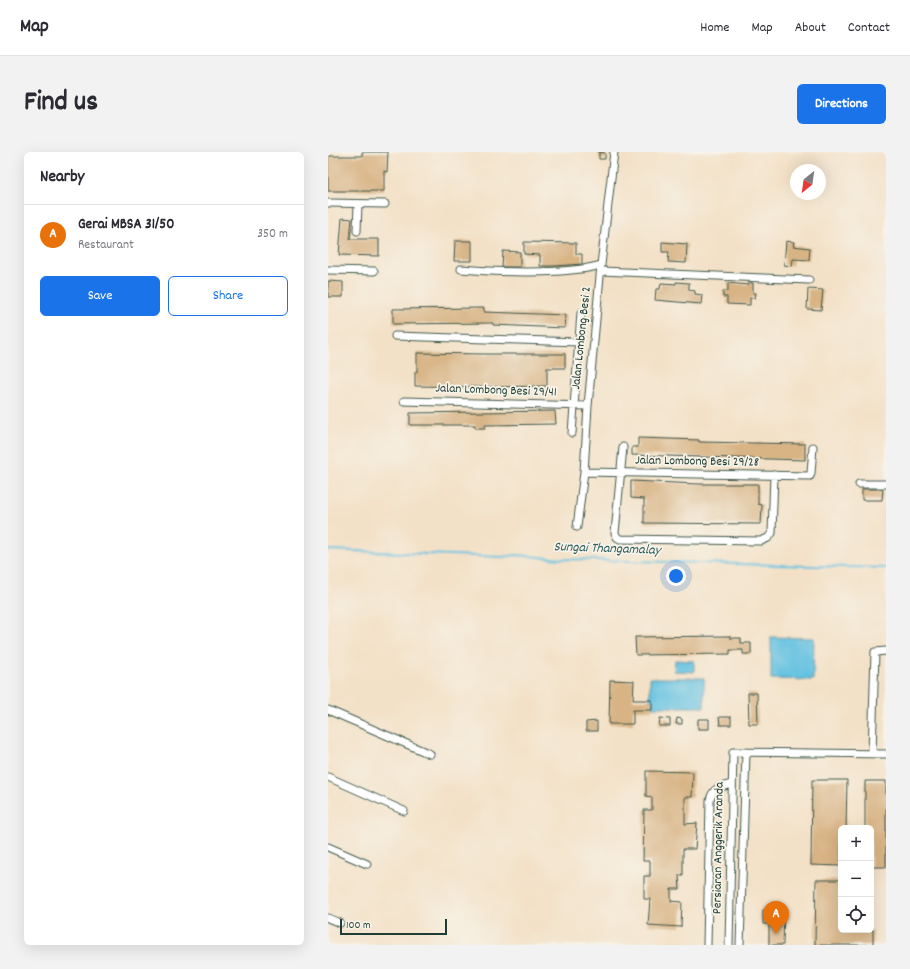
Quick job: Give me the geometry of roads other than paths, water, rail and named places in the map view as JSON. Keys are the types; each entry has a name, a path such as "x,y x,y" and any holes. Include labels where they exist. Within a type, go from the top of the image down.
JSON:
{"street":[{"name":"Jalan Lombong Besi 2","path":"577,526 584,472 588,406 614,152"},
{"path":"328,203 385,204"},
{"path":"357,231 358,204"},
{"path":"461,269 509,272 545,272 601,268 809,280"},
{"path":"328,270 374,271"},
{"path":"572,433 581,313"},
{"path":"395,336 579,342"},
{"name":"Jalan Lombong Besi 29/41","path":"404,400 588,406"},
{"path":"623,446 615,533 616,537 620,539 761,541 768,538 772,533 774,475"},
{"name":"Jalan Lombong Besi 29/28","path":"584,472 810,476 813,447"},
{"path":"859,484 886,484"},
{"path":"872,754 875,652 886,651"},
{"path":"328,710 430,754"},
{"name":"Persiaran Anggerik Aranda","path":"729,945 733,752 746,752 740,945"},
{"path":"746,752 886,754"},
{"path":"328,777 404,811"},
{"path":"707,945 710,800 711,794 715,788 732,784"},
{"path":"328,847 367,864"},
{"path":"328,918 340,923"}],"water":[{"path":"771,637 814,638 813,680 771,679"},
{"path":"675,660 694,661 694,672 674,671"},
{"path":"650,678 704,678 704,707 652,707 652,700 650,700"}],"waterway":[{"name":"Sungai Thangamalay","path":"328,550 502,557 516,555 561,559 886,568"}],"place":[{"name":"Gerai MBSA 31/50","path":"776,934"}]}
